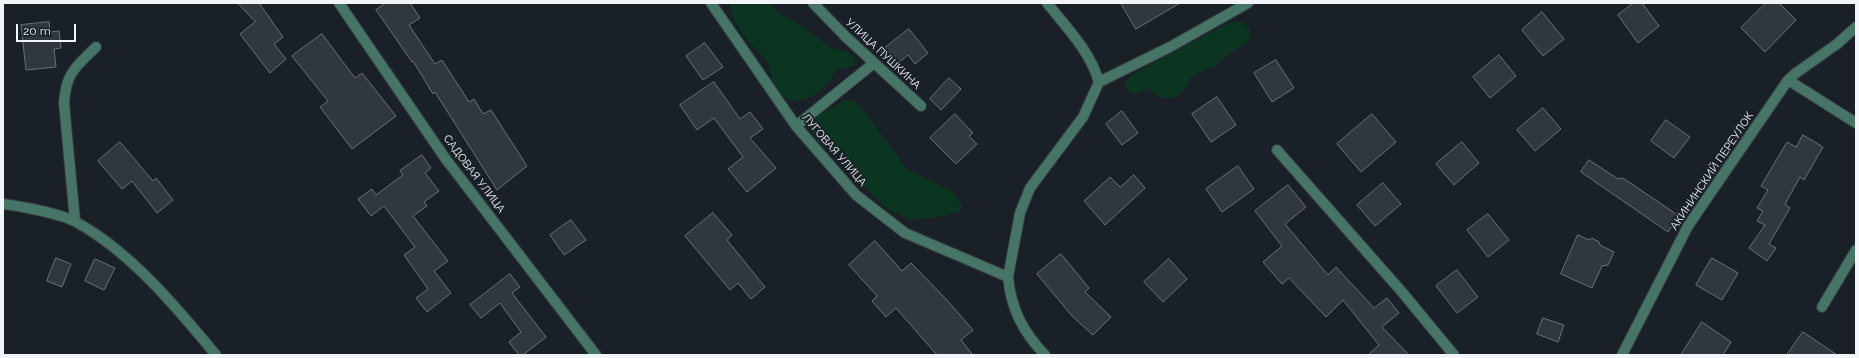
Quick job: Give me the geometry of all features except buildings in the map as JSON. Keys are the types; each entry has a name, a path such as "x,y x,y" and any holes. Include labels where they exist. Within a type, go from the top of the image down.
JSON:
{"street":[{"name":"САДОВАЯ УЛИЦА","path":"339,3 445,158 596,355"},
{"name":"ЛУГОВАЯ УЛИЦА","path":"711,3 796,126 856,195 905,233 1008,277"},
{"name":"УЛИЦА ПУШКИНА","path":"813,3 874,63 921,106"},
{"path":"1047,3 1086,51 1095,69 1099,82"},
{"path":"1046,355 1024,328 1017,314 1010,296 1008,277 1020,213 1030,188 1083,117 1099,82 1170,48 1248,3"},
{"name":"АКИНИНСКИЙ ПЕРЕУЛОК","path":"1622,355 1688,226 1788,80 1837,44 1856,27"},
{"path":"75,221 64,90 70,74 96,47"},
{"path":"796,126 874,63"},
{"path":"1788,80 1856,123"},
{"path":"1277,150 1402,292 1454,355"},
{"path":"3,204 20,206 75,221 126,258 166,296 216,355"},
{"path":"1822,307 1856,250"}],"green space":[{"path":"730,3 772,3 777,13 796,22 830,47 848,52 855,58 855,65 837,70 824,88 811,97 797,100 783,96 777,91 773,83 769,66 765,59 738,27 731,12"},
{"path":"1231,22 1242,22 1250,30 1250,37 1247,42 1227,55 1216,66 1191,77 1186,88 1175,98 1158,97 1148,88 1135,94 1126,89 1125,82 1130,77 1158,60"},
{"path":"843,101 855,101 907,169 952,191 962,206 960,211 944,216 911,220 888,210 859,181 852,163 846,156 822,146 810,130 813,119"}]}
